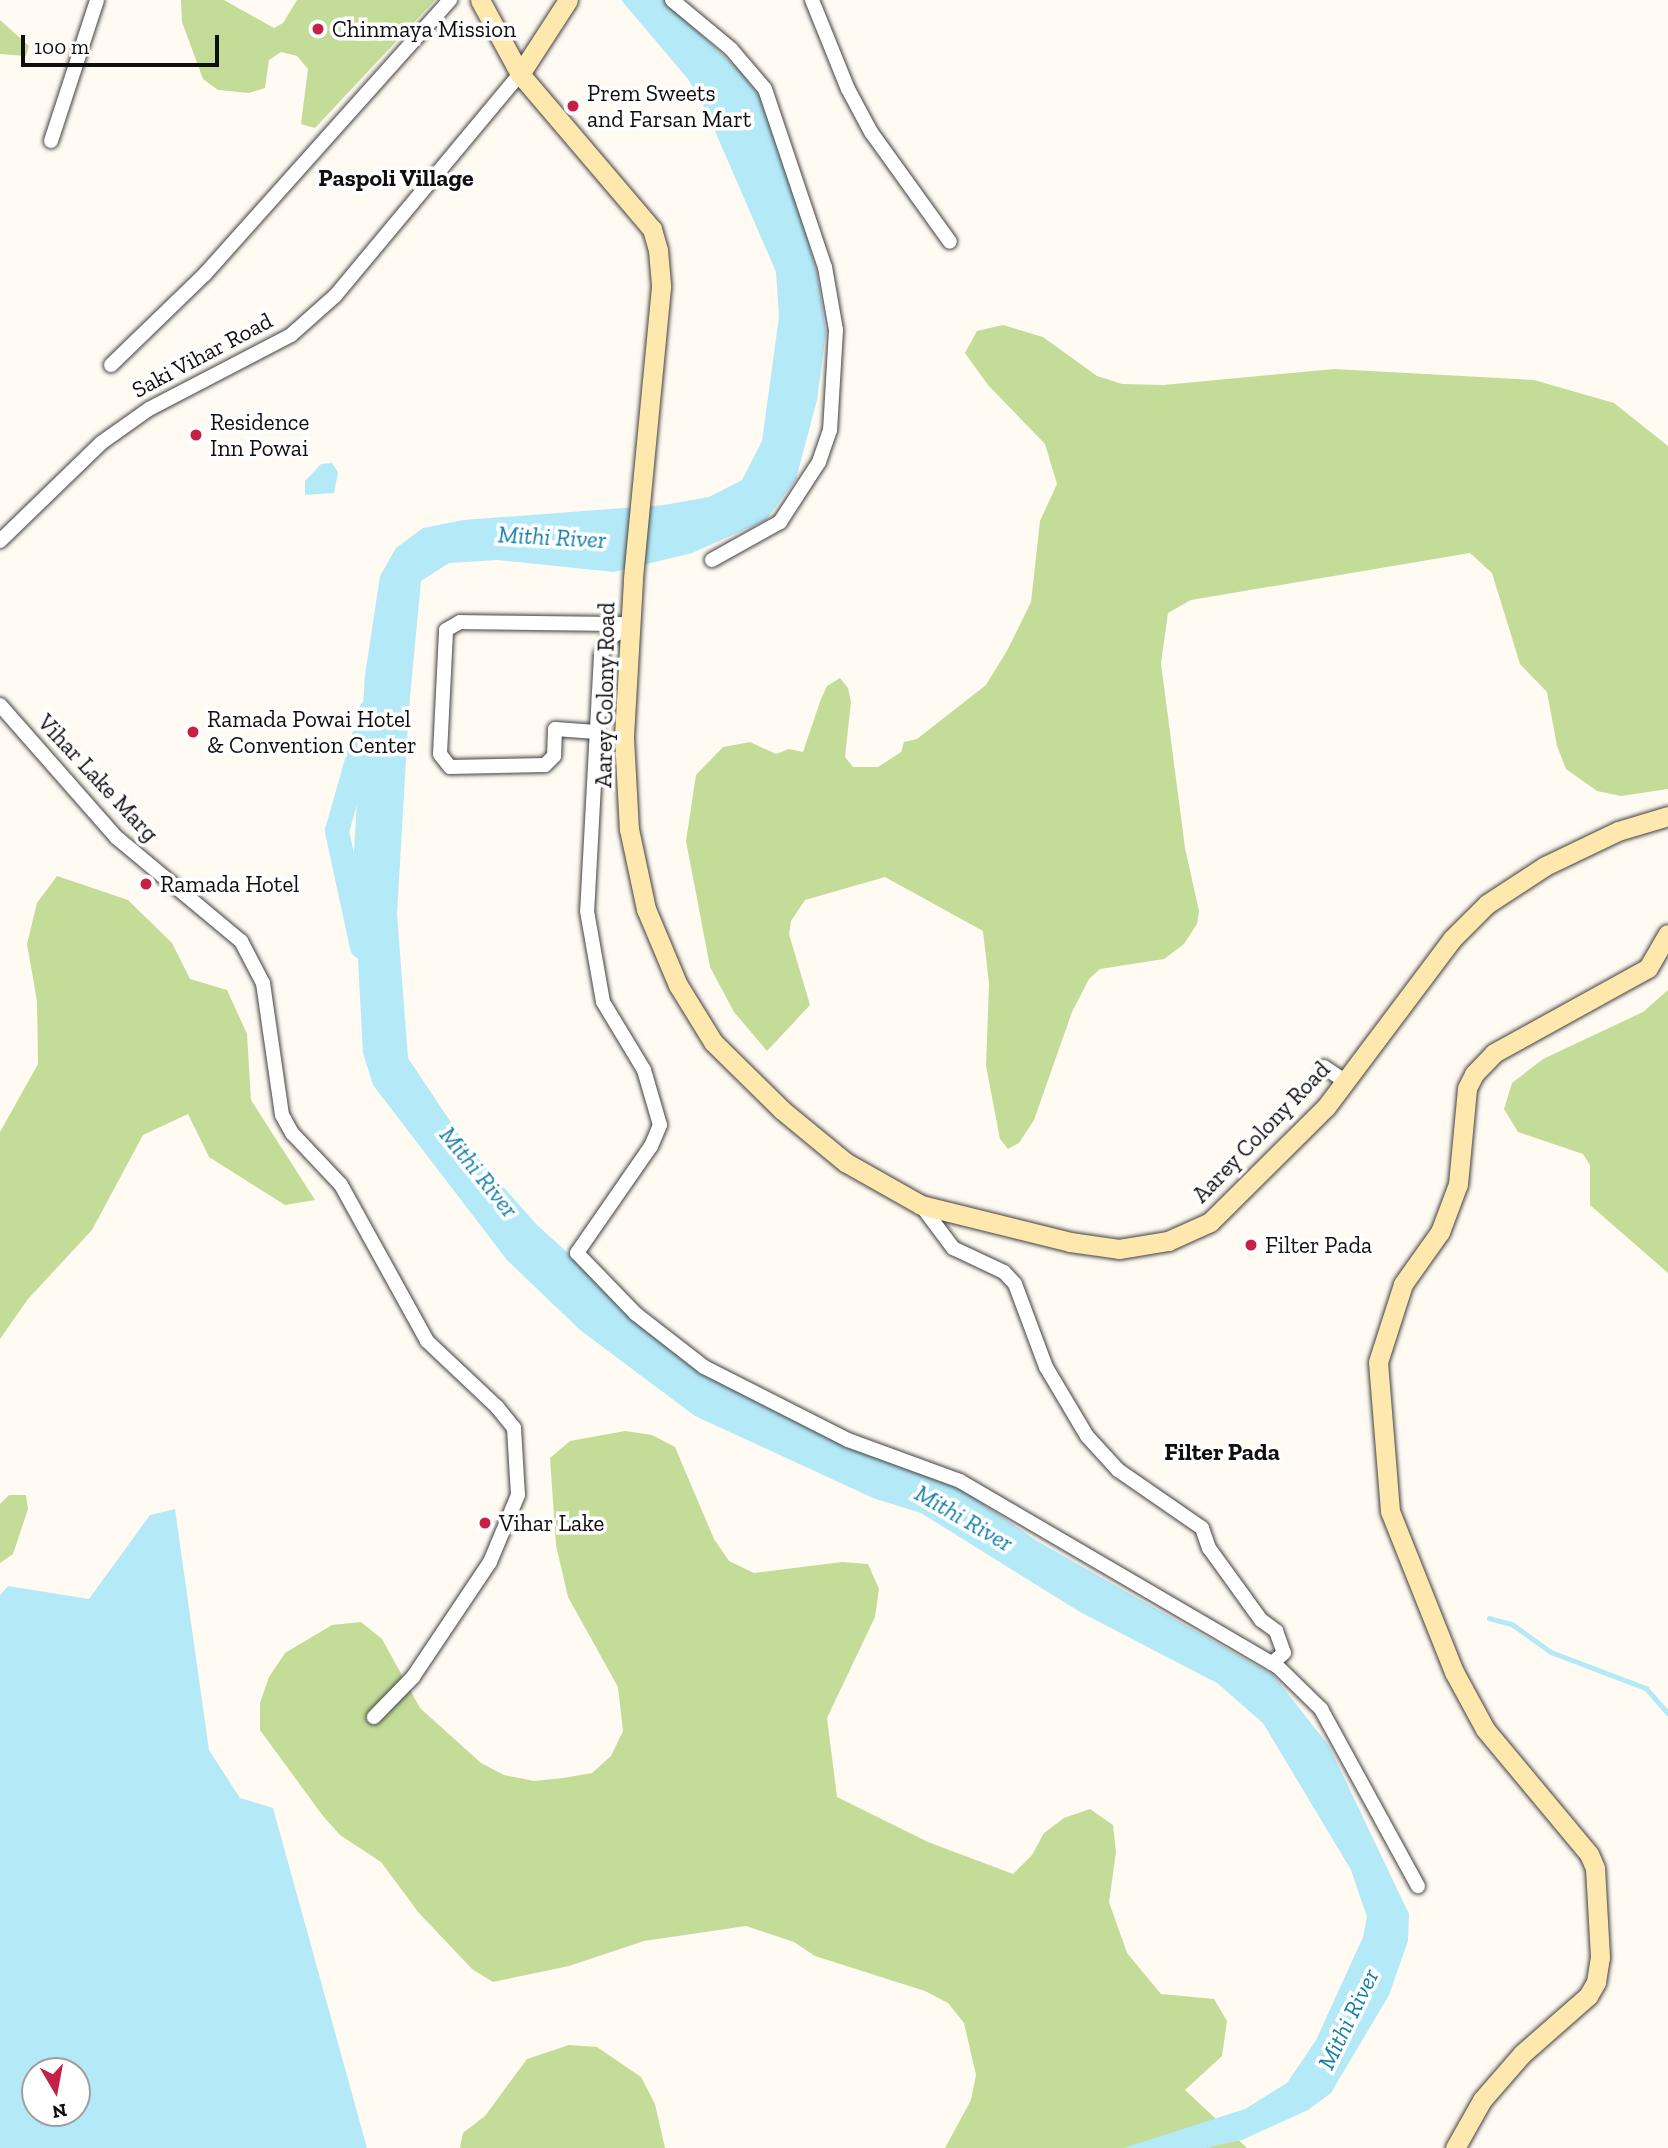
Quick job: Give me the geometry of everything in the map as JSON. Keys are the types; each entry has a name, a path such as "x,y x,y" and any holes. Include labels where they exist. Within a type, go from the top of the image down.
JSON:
{"main road":[{"name":"Aarey Colony Road","path":"480,0 520,74 652,229 661,287 633,580 624,738 629,830 646,909 678,985 713,1042 782,1110 845,1161 921,1205 1070,1242 1119,1249 1168,1241 1210,1222 1346,1082 1452,939 1487,904 1545,866 1618,831 1668,816"},
{"name":"Saki Vihar Road","path":"520,74 569,2"},
{"path":"1455,2148 1482,2099 1522,2054 1588,1996 1596,1982 1600,1957 1595,1868 1589,1854 1485,1729 1454,1672 1390,1511 1378,1362 1403,1284 1440,1232 1458,1184 1467,1088 1474,1074 1494,1053 1648,968 1668,934"}],"street":[{"path":"51,141 97,0"},
{"path":"111,365 205,274 450,0"},
{"path":"672,0 731,48 765,89 825,267 836,330 830,430 819,462 779,522 712,560"},
{"path":"812,0 848,89 871,132 950,242"},
{"name":"Saki Vihar Road","path":"0,541 110,436 149,409 291,335 327,304 520,74"},
{"path":"596,732 555,729 554,756 545,765 450,767 440,754 446,630 460,622 631,624"},
{"path":"631,624 610,638 601,655 587,911 594,967 603,1002 643,1070 660,1125 657,1136 577,1253 636,1314 704,1367 848,1440 960,1481 1272,1663 1321,1709 1418,1886"},
{"name":"Vihar Lake Marg","path":"0,705 116,837 241,942 263,983 282,1115 292,1133 341,1185 427,1341 497,1407 514,1428 518,1495 490,1562 413,1677 373,1717"},
{"path":"1324,1067 1346,1082"},
{"path":"921,1205 953,1248 1004,1272 1015,1284 1046,1367 1087,1436 1118,1470 1202,1528 1209,1548 1261,1620 1276,1631 1284,1653 1272,1663"}],"green space":[{"path":"181,0 224,0 274,28 283,23 297,0 435,0 315,128 301,124 308,69 297,56 281,52 269,60 265,88 249,93 218,90 203,79 182,22"},
{"path":"0,20 29,46 26,56 0,54"},
{"path":"1003,325 1043,337 1097,376 1122,384 1164,385 1334,369 1534,380 1614,403 1668,446 1668,789 1621,796 1597,791 1566,769 1557,746 1547,692 1520,664 1492,573 1470,553 1191,600 1168,613 1161,663 1185,848 1199,911 1197,924 1184,944 1164,959 1100,969 1089,979 1072,1012 1034,1120 1019,1143 1008,1149 1000,1139 986,1066 989,984 983,931 885,877 805,900 791,921 789,934 810,1005 767,1051 734,1012 710,967 686,841 696,775 723,747 750,742 776,754 789,749 803,752 827,686 840,678 848,688 851,702 845,757 853,767 878,767 901,752 904,742 917,739 986,685 1008,649 1031,602 1040,521 1057,484 1045,444 988,385 965,353 977,331"},
{"path":"57,876 128,900 172,943 190,979 227,990 247,1034 251,1100 315,1200 285,1205 209,1157 188,1114 143,1135 92,1230 28,1299 0,1339 0,1132 38,1064 37,1001 27,944 37,903"},
{"path":"1668,990 1668,1273 1590,1205 1590,1165 1583,1154 1518,1132 1504,1109 1512,1083 1543,1059 1643,1012"},
{"path":"625,1431 652,1435 675,1447 714,1539 729,1561 754,1573 842,1562 868,1564 879,1589 875,1617 827,1718 837,1797 928,1842 1013,1874 1032,1855 1044,1833 1064,1818 1090,1809 1113,1825 1116,1852 1109,1902 1127,1953 1161,1994 1214,1999 1227,2021 1222,2056 1185,2090 1247,2148 945,2148 971,2100 976,2075 964,2023 948,2003 925,1991 815,1956 794,1942 746,1926 644,1941 569,1966 493,1982 472,1969 419,1913 381,1862 340,1835 323,1816 260,1730 260,1703 269,1677 285,1653 332,1625 361,1622 382,1639 420,1708 481,1763 504,1775 534,1781 592,1773 611,1756 623,1731 618,1687 568,1597 556,1545 550,1458 570,1441"},
{"path":"9,1495 26,1495 28,1509 13,1554 0,1563 0,1504"},
{"path":"569,2045 597,2047 641,2077 655,2104 665,2148 460,2148 463,2133 485,2116 527,2059"}],"water":[{"path":"621,0 664,0 741,72 761,98 783,152 817,273 826,332 817,400 796,479 766,520 692,553 614,572 498,560 449,563 421,581 409,708 397,914 408,1058 466,1145 537,1225 703,1375 855,1448 957,1486 1037,1541 1273,1675 1329,1746 1409,1914 1408,1941 1389,1995 1331,2093 1308,2110 1242,2140 1205,2148 1124,2148 1245,2109 1287,2083 1316,2040 1363,1937 1367,1917 1351,1870 1263,1723 1217,1683 1080,1612 921,1513 873,1498 695,1416 580,1330 507,1260 373,1085 363,1053 353,866 365,675 380,576 396,548 423,528 463,520 664,505 709,497 742,480 762,441 779,317 776,272 705,108 688,79"},
{"path":"332,463 338,472 334,493 305,495 305,481 321,464"},
{"path":"175,1509 209,1750 240,1798 273,1808 367,2148 0,2148 0,1595 8,1586 89,1599 150,1515"}],"waterway":[{"name":"Mithi River","path":"362,947 337,831 371,711"},
{"path":"1489,1618 1512,1624 1551,1652 1646,1688 1668,1713"}],"place":[{"name":"Chinmaya Mission","path":"318,29"},
{"name":"Prem Sweets and Farsan Mart","path":"573,106"},
{"name":"Residence Inn Powai","path":"196,435"},
{"name":"Ramada Powai Hotel & Convention Center","path":"193,732"},
{"name":"Ramada Hotel","path":"146,884"},
{"name":"Filter Pada","path":"1251,1245"},
{"name":"Vihar Lake","path":"485,1523"}],"district":[{"name":"Paspoli Village","path":"396,178"},
{"name":"Filter Pada","path":"1222,1452"}]}
